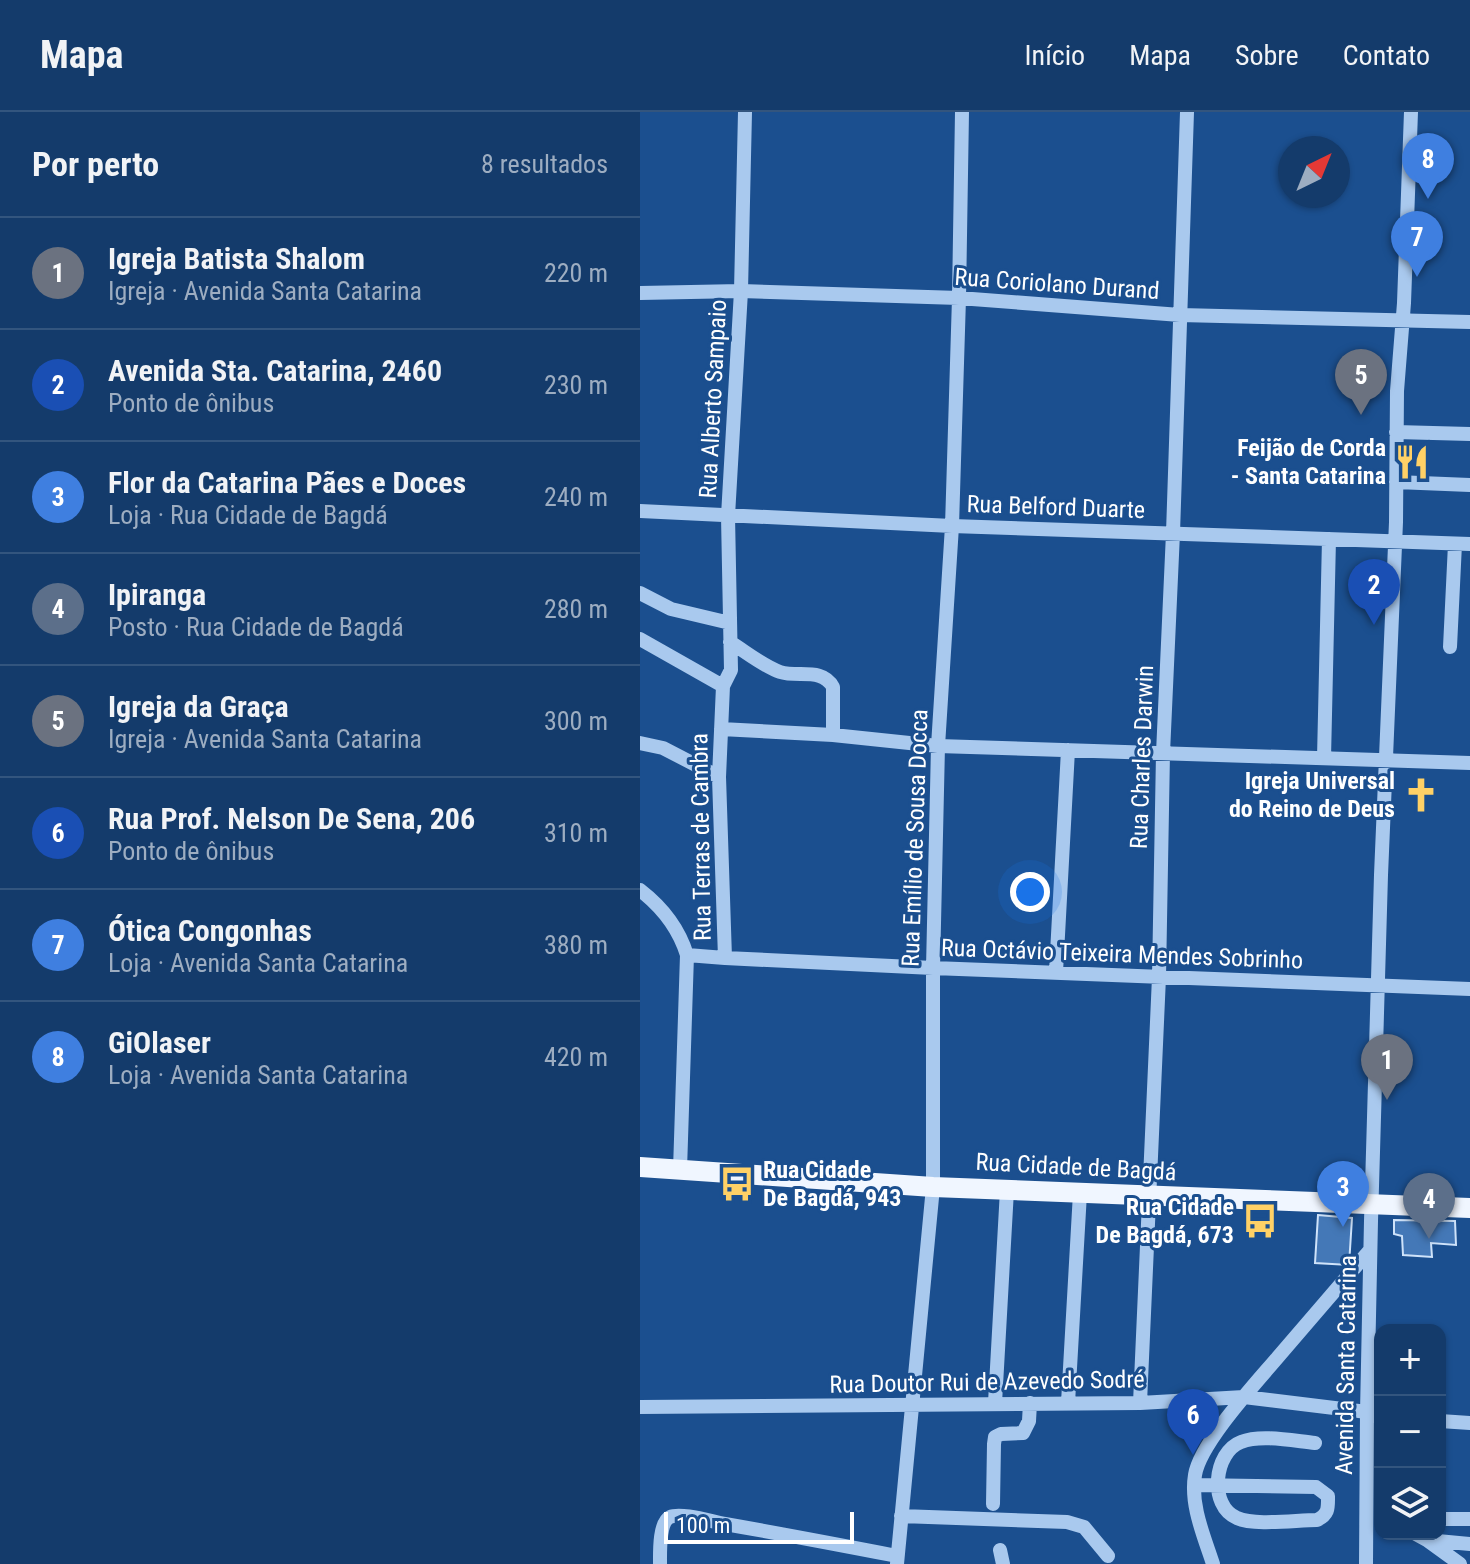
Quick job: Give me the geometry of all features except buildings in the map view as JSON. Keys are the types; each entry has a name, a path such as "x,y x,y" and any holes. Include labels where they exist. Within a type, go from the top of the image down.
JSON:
{"main road":[{"name":"Rua Cidade de Bagdá","path":"648,1167 933,1187 1470,1208"}],"street":[{"name":"Rua Alberto Sampaio","path":"723,686 731,670 728,516 741,291 745,112"},
{"name":"Rua Emílio de Sousa Docca","path":"897,1560 933,1187 933,968 938,746 952,526 962,112"},
{"name":"Rua Charles Darwin","path":"1140,1403 1159,977 1163,753 1187,112"},
{"name":"Avenida Santa Catarina","path":"1366,1564 1374,1509 1371,1205 1397,391 1411,112"},
{"name":"Rua Coriolano Durand","path":"640,293 741,291 959,298 1180,315 1470,322"},
{"path":"1396,432 1470,434"},
{"path":"1396,482 1470,485"},
{"name":"Rua Belford Duarte","path":"640,511 952,526 1462,544"},
{"path":"1324,758 1329,539"},
{"path":"1450,647 1462,544"},
{"path":"640,593 671,609 730,623"},
{"path":"640,639 723,686"},
{"path":"730,642 781,672 814,675 830,681 833,687 833,735"},
{"name":"Rua Terras de Cambra","path":"680,1170 687,955 725,958 719,777 723,686"},
{"path":"721,729 833,735 938,746 1470,763"},
{"path":"640,743 663,748 719,777"},
{"path":"1056,972 1068,750"},
{"path":"640,890 673,924 682,937 687,955"},
{"name":"Rua Octávio Teixeira Mendes Sobrinho","path":"725,958 1470,989"},
{"path":"648,1167 670,1157 681,1139"},
{"path":"995,1403 1007,1190"},
{"path":"1068,1403 1080,1193"},
{"path":"1213,1564 1200,1525 1194,1485 1195,1472 1206,1447 1244,1397 1370,1250"},
{"name":"Rua Doutor Rui de Azevedo Sodré","path":"640,1407 1140,1403 1244,1397 1373,1415"},
{"path":"993,1504 995,1437 1023,1433 1029,1421 1030,1403"},
{"path":"1446,1421 1470,1423"},
{"path":"1194,1485 1216,1485 1316,1487 1328,1496 1328,1510 1317,1520 1266,1522 1240,1519 1232,1516 1225,1507 1216,1485 1229,1450 1239,1442 1256,1438 1315,1443"},
{"path":"660,1564 663,1527 667,1518 672,1516 759,1529 897,1560"},
{"path":"901,1516 1067,1522 1084,1527 1108,1556"},
{"path":"1446,1519 1470,1519"},
{"path":"1425,1540 1460,1564"},
{"path":"1442,1540 1470,1544"}],"place":[{"name":"GiOlaser","path":"1428,199"},
{"name":"Ótica Congonhas","path":"1417,277"},
{"name":"Igreja da Graça","path":"1361,415"},
{"name":"Feijão de Corda - Santa Catarina","path":"1412,462"},
{"name":"Avenida Sta. Catarina, 2460","path":"1374,625"},
{"name":"Igreja Universal do Reino de Deus","path":"1421,795"},
{"name":"Igreja Batista Shalom","path":"1387,1100"},
{"name":"Rua Cidade De Bagdá, 943","path":"737,1184"},
{"name":"Rua Cidade De Bagdá, 673","path":"1260,1221"},
{"name":"Flor da Catarina Pães e Doces","path":"1343,1227"},
{"name":"Ipiranga","path":"1429,1239"},
{"name":"Rua Prof. Nelson De Sena, 206","path":"1193,1455"}]}
